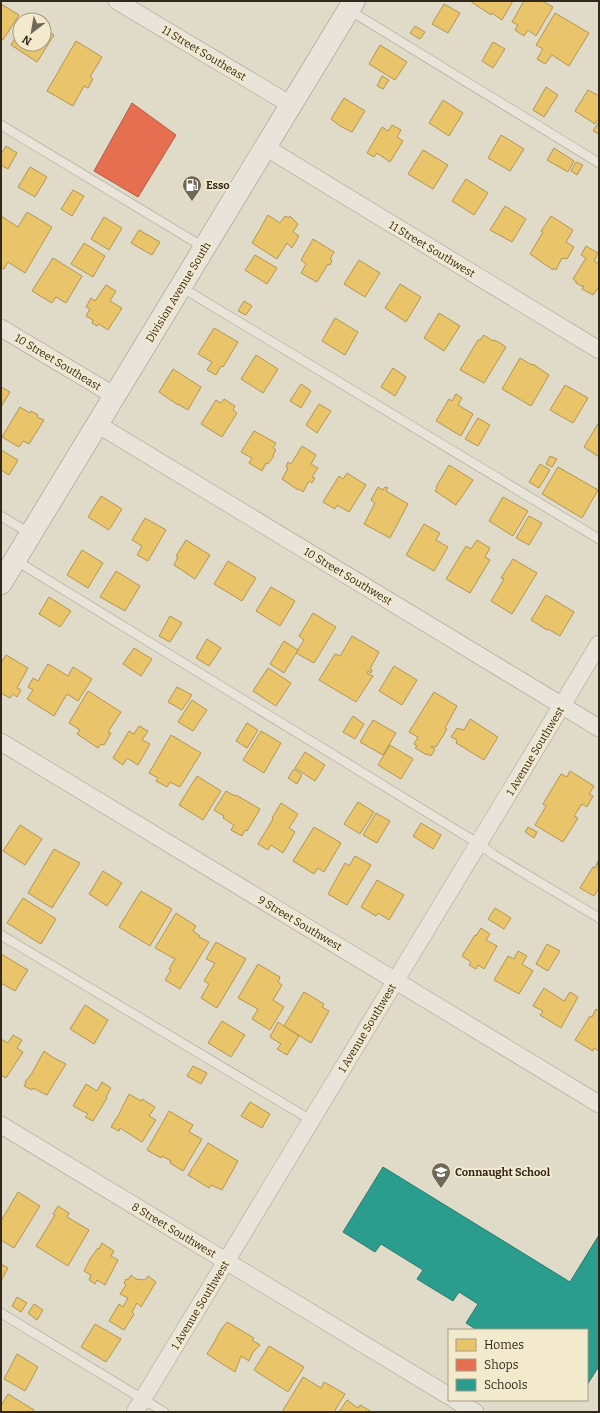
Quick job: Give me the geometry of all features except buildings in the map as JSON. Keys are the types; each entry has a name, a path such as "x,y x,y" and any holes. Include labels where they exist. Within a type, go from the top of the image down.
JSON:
{"street":[{"name":"11 Street Southeast","path":"117,1 291,105"},
{"name":"Division Avenue South","path":"1,583 351,6"},
{"name":"11 Street Southwest","path":"266,147 599,350"},
{"name":"10 Street Southeast","path":"1,328 114,396"},
{"name":"10 Street Southwest","path":"98,424 599,728"},
{"name":"1 Avenue Southwest","path":"139,1405 599,644"},
{"name":"9 Street Southwest","path":"1,742 599,1104"},
{"name":"8 Street Southwest","path":"1,1125 448,1395"},
{"path":"457,1401 475,1412"}],"lane":[{"path":"351,6 599,163"},
{"path":"1,125 205,248"},
{"path":"181,287 599,539"},
{"path":"1,516 31,534"},
{"path":"15,560 599,918"},
{"path":"1,935 311,1120"},
{"path":"1,1313 139,1405 164,1412"}],"place":[{"name":"Esso","path":"192,202"},
{"name":"Connaught School","path":"441,1189"}]}
